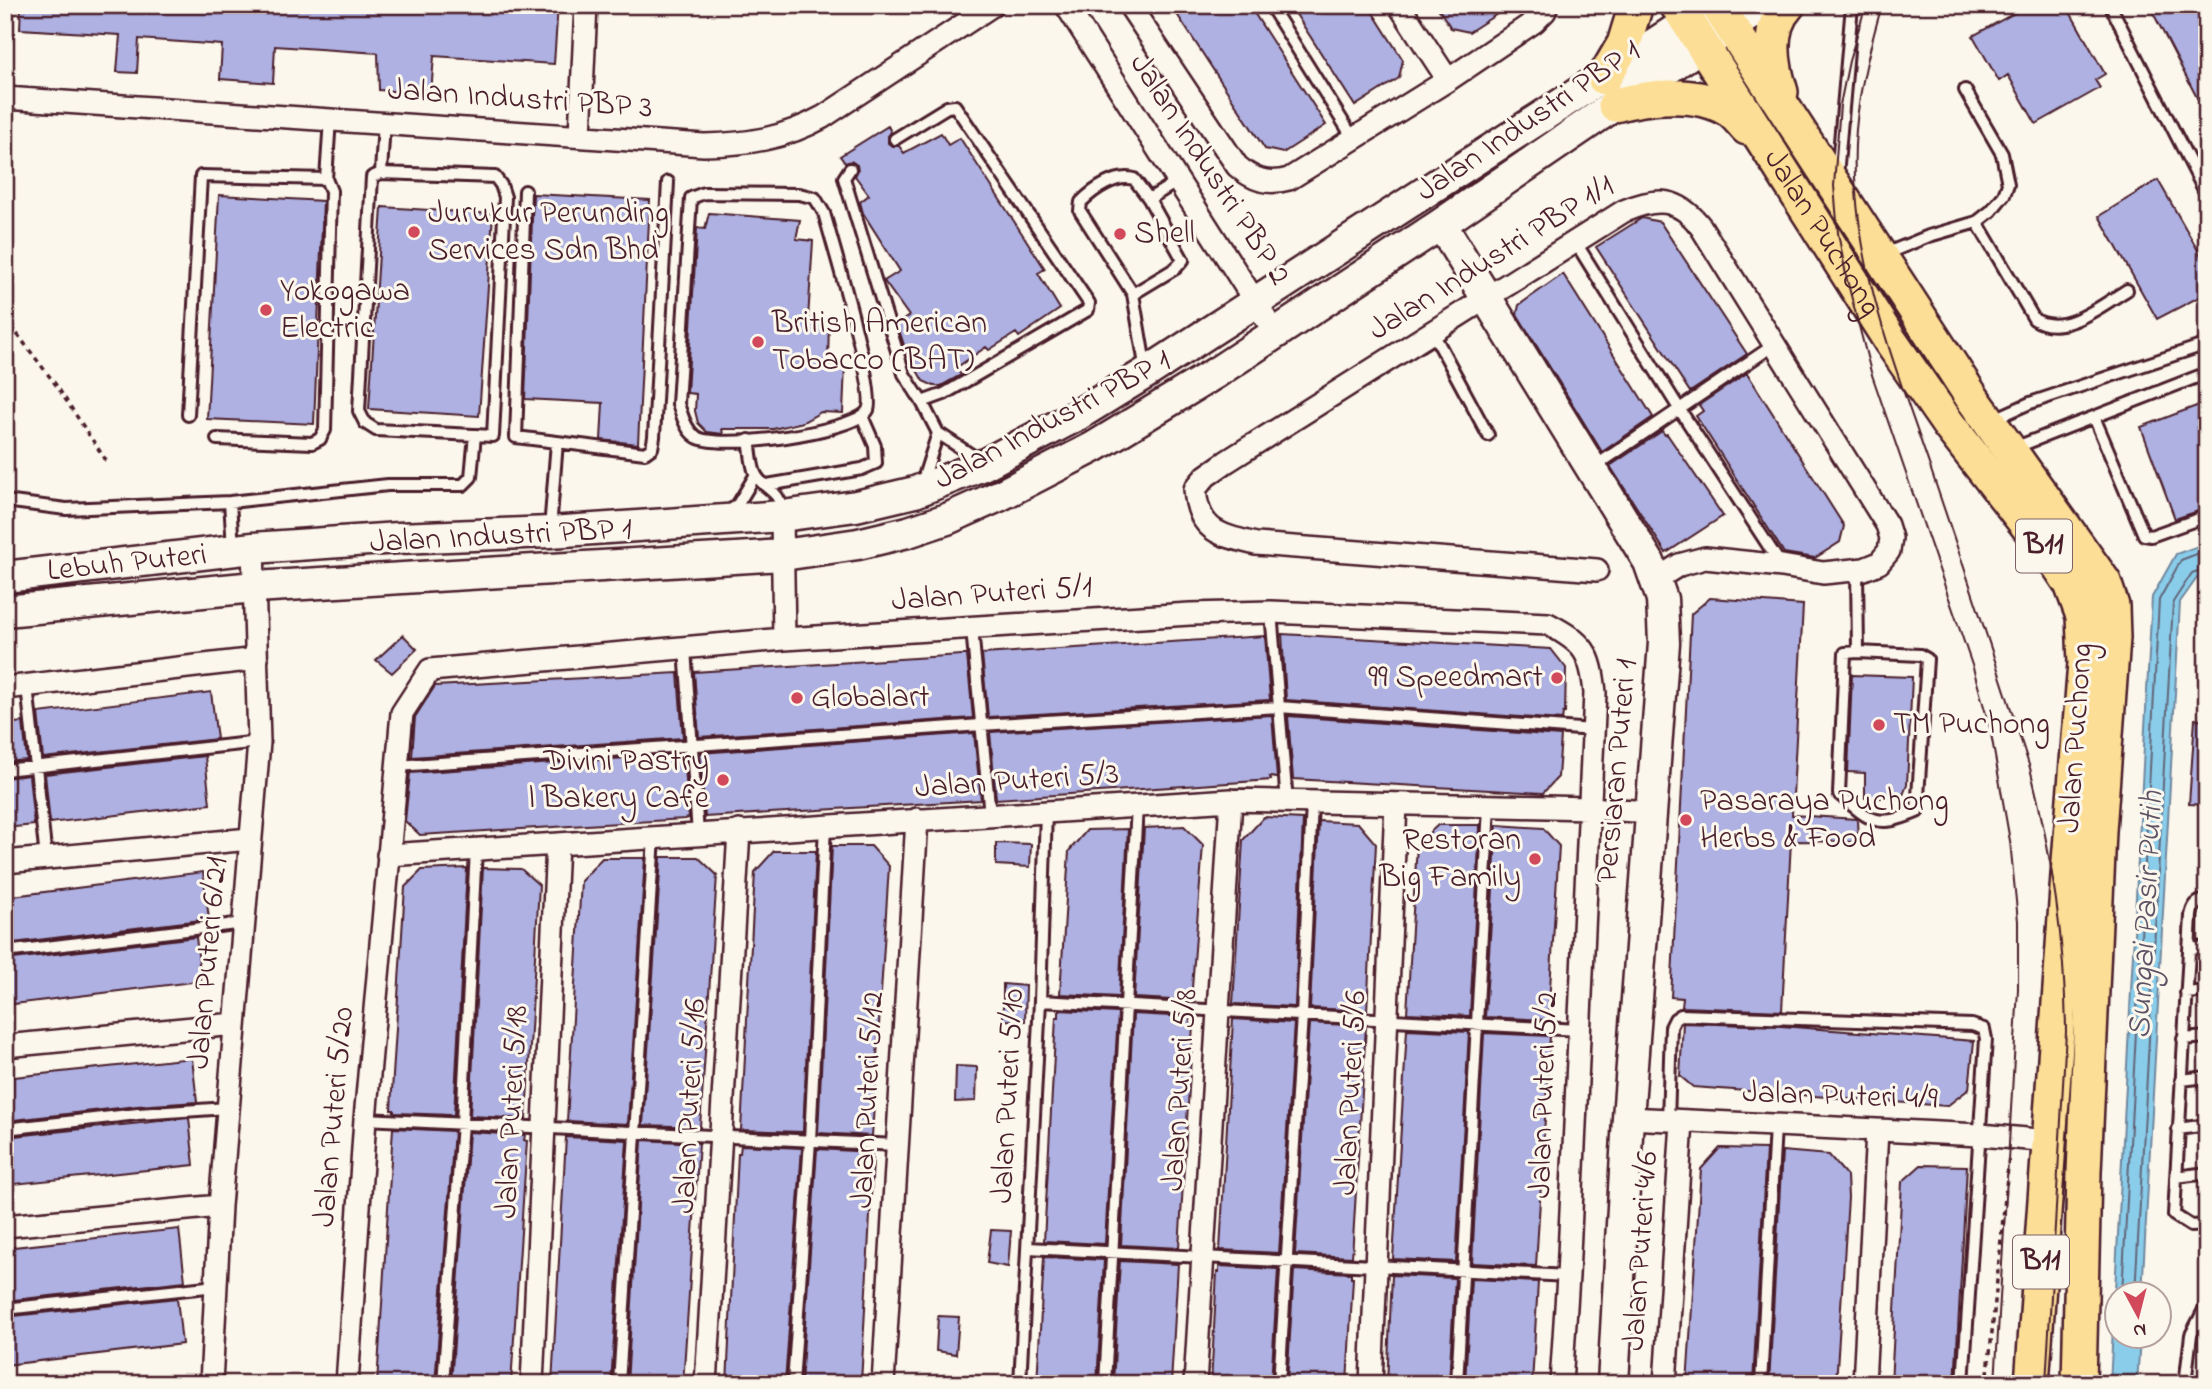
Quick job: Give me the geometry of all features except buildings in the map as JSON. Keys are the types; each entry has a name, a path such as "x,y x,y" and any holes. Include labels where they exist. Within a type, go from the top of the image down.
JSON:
{"main road":[{"path":"1636,5 1610,92 1644,97 1679,97 1729,109 1770,153"},
{"name":"Jalan Industri PBP 1","path":"255,598 783,555 858,544 947,519 1094,447 1217,372 1441,224 1704,19 1766,5"},
{"path":"1788,5 1778,15 1773,50 1776,75 1788,115"},
{"name":"Jalan Puchong","path":"1704,19 1788,115 1973,399 2085,553 2104,582 2112,606 2113,638 2099,831 2084,1172 2079,1384"},
{"name":"Jalan Puchong","path":"1704,19 1770,153 1891,342 1948,424 2059,566 2071,584 2083,616 2085,663 2068,861 2032,1384"},
{"name":"Jalan Industri PBP 1","path":"243,549 782,516 856,506 920,489 985,464 1076,416 1256,301 1610,92"},
{"name":"Persiaran Puteri 1","path":"1441,224 1650,562 1662,599 1664,643 1649,812 1613,1384"},
{"name":"Lebuh Puteri","path":"5,577 243,549"},
{"name":"Lebuh Puteri","path":"5,611 255,598"}],"street":[{"path":"580,135 586,5"},
{"name":"Jalan Industri PBP 3","path":"5,98 704,145 753,143 803,128 993,5"},
{"name":"Jalan Industri PBP 2","path":"1066,5 1275,333"},
{"path":"1129,5 1237,166 1257,180 1267,182 1289,179 1448,80 1534,22 1545,12 1547,5"},
{"path":"1399,5 1448,80"},
{"name":"Jalan Industri PBP 1/1","path":"1597,570 1256,544 1217,531 1202,520 1195,489 1206,476 1624,211 1642,203 1659,201 1678,205 1701,227 1887,524 1891,538 1889,551 1879,563 1857,570 1823,573 1705,558 1679,565 1657,579"},
{"path":"782,516 784,639"},
{"name":"Jalan Puteri 6/21","path":"207,1383 259,743 255,598 243,549"},
{"name":"Jalan Puteri 5/1","path":"388,855 402,713 430,670 784,639 1190,614 1271,611 1548,624 1572,637 1587,653 1593,674 1595,693 1589,808"},
{"path":"5,688 257,659"},
{"name":"Jalan Puteri 5/3","path":"388,855 1231,800 1589,808 1649,812"},
{"name":"Jalan Puteri 5/8","path":"1195,1384 1231,800"},
{"name":"Jalan Puteri 5/6","path":"1371,1384 1396,804"},
{"name":"Jalan Puteri 5/2","path":"1560,1384 1568,1276 1589,808"},
{"name":"Jalan Puteri 5/12","path":"883,1384 917,820"},
{"name":"Jalan Puteri 5/16","path":"705,1384 738,831"},
{"path":"5,862 250,839"},
{"name":"Jalan Puteri 5/18","path":"532,1384 557,844"},
{"name":"Jalan Puteri 5/20","path":"347,1384 365,1119 388,855"},
{"path":"5,1046 236,1024"},
{"name":"Jalan Puteri 4/9","path":"1628,1118 1980,1135 2050,1141"},
{"name":"Jalan Puteri 4/6","path":"1665,1384 1675,1122"},
{"path":"1864,1384 1877,1130"},
{"path":"5,1226 220,1206"}],"lane":[{"path":"1269,5 1353,138"},
{"path":"1836,189 1852,5"},
{"path":"2109,5 2207,196"},
{"path":"1879,256 1929,236 1977,222 1991,211 2004,195 2008,184 2001,154 1965,90"},
{"path":"895,139 947,107 955,106 1089,303 1088,310 944,394 922,402"},
{"path":"217,439 312,443 320,439 325,430 331,191 326,179 330,119"},
{"path":"382,173 384,122"},
{"path":"850,169 844,178 904,374 938,433 985,464"},
{"path":"382,173 495,177 501,185 505,197 493,436 376,430 365,423 359,411 372,177 382,173"},
{"path":"188,415 201,176 326,179"},
{"path":"1133,294 1176,268 1183,260 1149,199 1134,178 1124,176 1098,189 1081,202 1080,211 1133,294 1146,373"},
{"path":"1149,199 1178,181"},
{"path":"525,191 516,437 645,453 652,448 654,437 668,182"},
{"path":"704,193 799,194 815,198 824,213 865,368 870,400 868,410 862,416 832,428 749,440 707,442 695,436 684,421 678,404 691,198 704,193"},
{"path":"1977,222 2034,319 2040,324 2063,324 2093,311 2127,290"},
{"path":"1576,243 1680,410 1782,566"},
{"path":"1433,333 1488,435"},
{"path":"1990,421 2040,399 2207,344"},
{"path":"1592,468 1774,345"},
{"path":"2010,450 2207,373"},
{"path":"767,485 862,469 876,463 876,451 862,416"},
{"path":"2094,417 2144,535 2151,536 2207,516"},
{"path":"920,489 938,433"},
{"path":"5,501 66,509 230,502 388,485 463,485 471,477 475,435"},
{"path":"718,520 738,504 755,475 749,440"},
{"path":"550,532 557,442"},
{"path":"755,475 767,485 781,504 782,516"},
{"path":"230,502 243,549"},
{"path":"1857,570 1858,652"},
{"path":"1271,611 1287,802"},
{"path":"972,629 990,815"},
{"path":"685,649 698,834"},
{"path":"1858,652 1920,655 1927,659 1917,812 1895,821 1873,821 1839,794 1846,653 1858,652"},
{"path":"27,686 46,858"},
{"path":"397,766 981,725 1279,708 1593,730"},
{"path":"5,770 259,743"},
{"path":"1279,1384 1312,803"},
{"path":"1105,1384 1137,806"},
{"path":"1457,1384 1489,807"},
{"name":"Jalan Puteri 5/10","path":"1020,1384 1040,1001 1046,811"},
{"path":"793,1384 810,1141 825,826"},
{"path":"619,1384 654,837"},
{"path":"443,1384 462,1124 476,849"},
{"path":"2207,900 2193,905 2174,1215 2191,1226 2207,1226"},
{"path":"5,952 244,923"},
{"path":"2189,948 2207,947"},
{"path":"2186,993 2207,991"},
{"path":"1040,1001 1579,1030"},
{"path":"1675,1122 1671,1027 1681,1015 1972,1025 1984,1028 1986,1039 1963,1384"},
{"path":"2183,1039 2207,1037"},
{"path":"2181,1080 2207,1077"},
{"path":"5,1129 138,1114 228,1108"},
{"path":"365,1119 897,1145"},
{"path":"2178,1129 2207,1125"},
{"path":"1761,1384 1775,1126"},
{"path":"2176,1177 2207,1173"},
{"path":"1028,1248 1568,1276"},
{"path":"5,1309 216,1286"},
{"path":"2185,1384 2191,1335 2207,1304"}],"path":[{"path":"5,318 56,385 107,462"},
{"path":"1987,1384 2011,1138"}],"water":[{"name":"Sungai Pasir Putih","path":"2207,543 2207,574 2197,578 2180,602 2143,1280 2116,1280 2152,597 2176,554"},
{"path":"2112,1350 2139,1350 2137,1384 2110,1384"}],"tram line":[{"path":"1866,5 1849,61 1840,105 1834,186 1838,233 1871,372 1973,668 1990,728 2010,841 2018,921 2018,989 1995,1384"},
{"path":"1882,5 1864,74 1855,144 1856,192 1866,263 1895,366 2030,768 2045,833 2060,932 2066,1032 2046,1384"}],"place":[{"name":"Jurukur Perunding Services Sdn Bhd","path":"414,232"},
{"name":"Shell","path":"1120,234"},
{"name":"Yokogawa Electric","path":"266,310"},
{"name":"British American Tobacco (BAT)","path":"758,342"},
{"name":"99 Speedmart","path":"1557,678"},
{"name":"Globalart","path":"797,698"},
{"name":"TM Puchong","path":"1879,725"},
{"name":"Divini Pastry | Bakery Cafe","path":"723,780"},
{"name":"Pasaraya Puchong Herbs & Food","path":"1686,820"},
{"name":"Restoran Big Family","path":"1535,859"}]}
